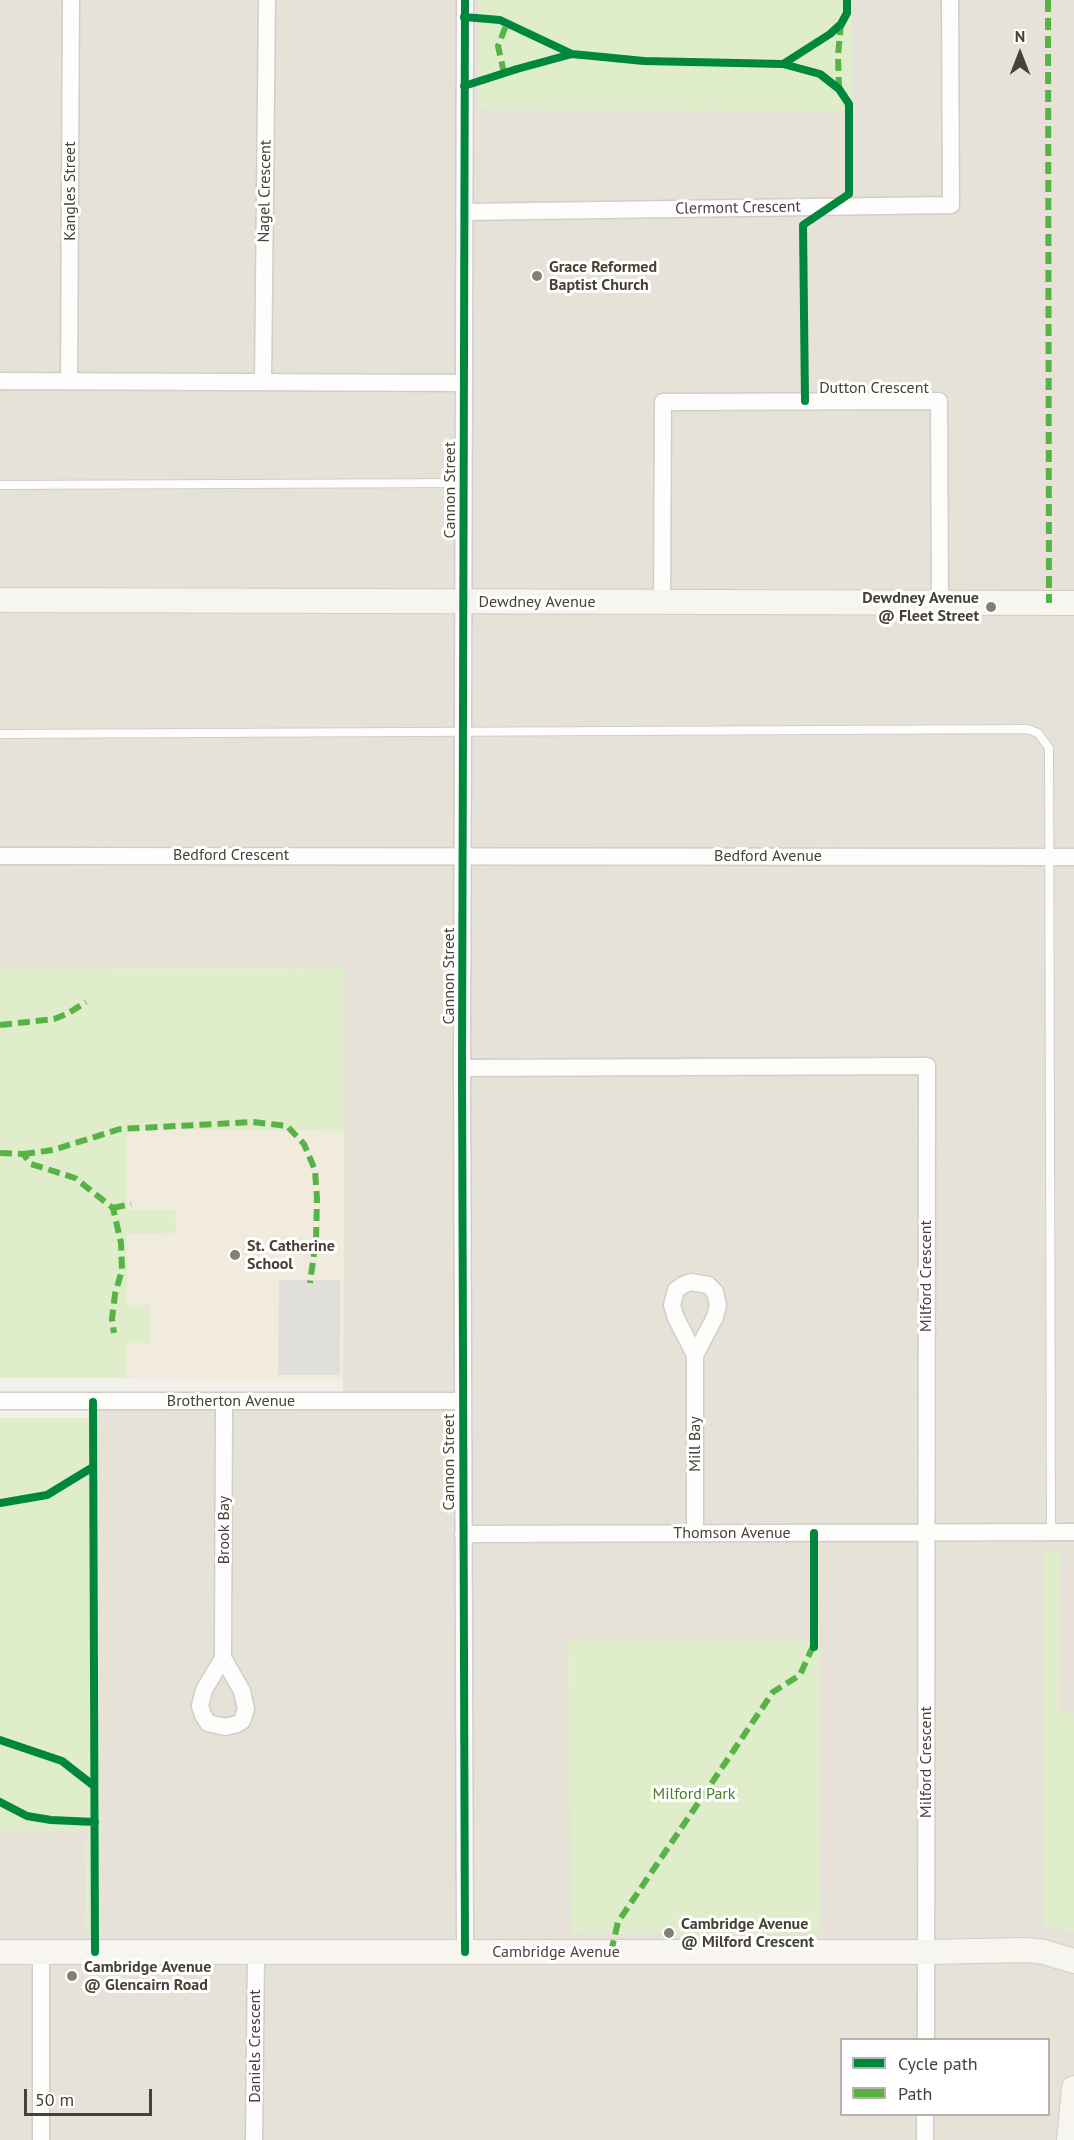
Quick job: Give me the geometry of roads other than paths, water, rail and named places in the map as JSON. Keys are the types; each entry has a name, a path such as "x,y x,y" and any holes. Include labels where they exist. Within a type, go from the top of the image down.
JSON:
{"street":[{"name":"Kangles Street","path":"69,381 71,0"},
{"name":"Nagel Crescent","path":"263,382 267,0"},
{"name":"Cannon Street","path":"465,0 462,602 465,1952"},
{"name":"Clermont Crescent","path":"464,212 951,206 950,0"},
{"path":"0,381 464,383"},
{"name":"Dutton Crescent","path":"662,602 663,402 939,401 940,603"},
{"name":"Dewdney Avenue","path":"0,600 1074,603"},
{"name":"Bedford Crescent","path":"0,856 463,855"},
{"name":"Bedford Avenue","path":"463,855 1074,857"},
{"name":"Milford Crescent","path":"462,1068 927,1066 926,2038"},
{"name":"Mill Bay","path":"695,1355 695,1533"},
{"name":"Brotherton Avenue","path":"0,1401 462,1401"},
{"name":"Brook Bay","path":"223,1658 224,1402"},
{"name":"Thomson Avenue","path":"463,1534 1074,1532"},
{"name":"Cambridge Avenue","path":"0,1952 927,1952 1026,1950 1044,1952 1074,1961"},
{"path":"41,1952 41,2140"},
{"name":"Daniels Crescent","path":"255,2140 256,1952"},
{"path":"1069,2140 1074,2088"},
{"path":"925,2116 925,2140"}],"lane":[{"path":"0,485 463,483"},
{"path":"0,734 1028,729 1038,732 1049,748 1051,857 1051,1532"}],"place":[{"name":"Grace Reformed Baptist Church","path":"537,276"},
{"name":"Dewdney Avenue @ Fleet Street","path":"991,607"},
{"name":"St. Catherine School","path":"235,1255"},
{"name":"Cambridge Avenue @ Milford Crescent","path":"669,1933"},
{"name":"Cambridge Avenue @ Glencairn Road","path":"72,1976"}],"park label":[{"name":"Milford Park","path":"694,1794"}]}
